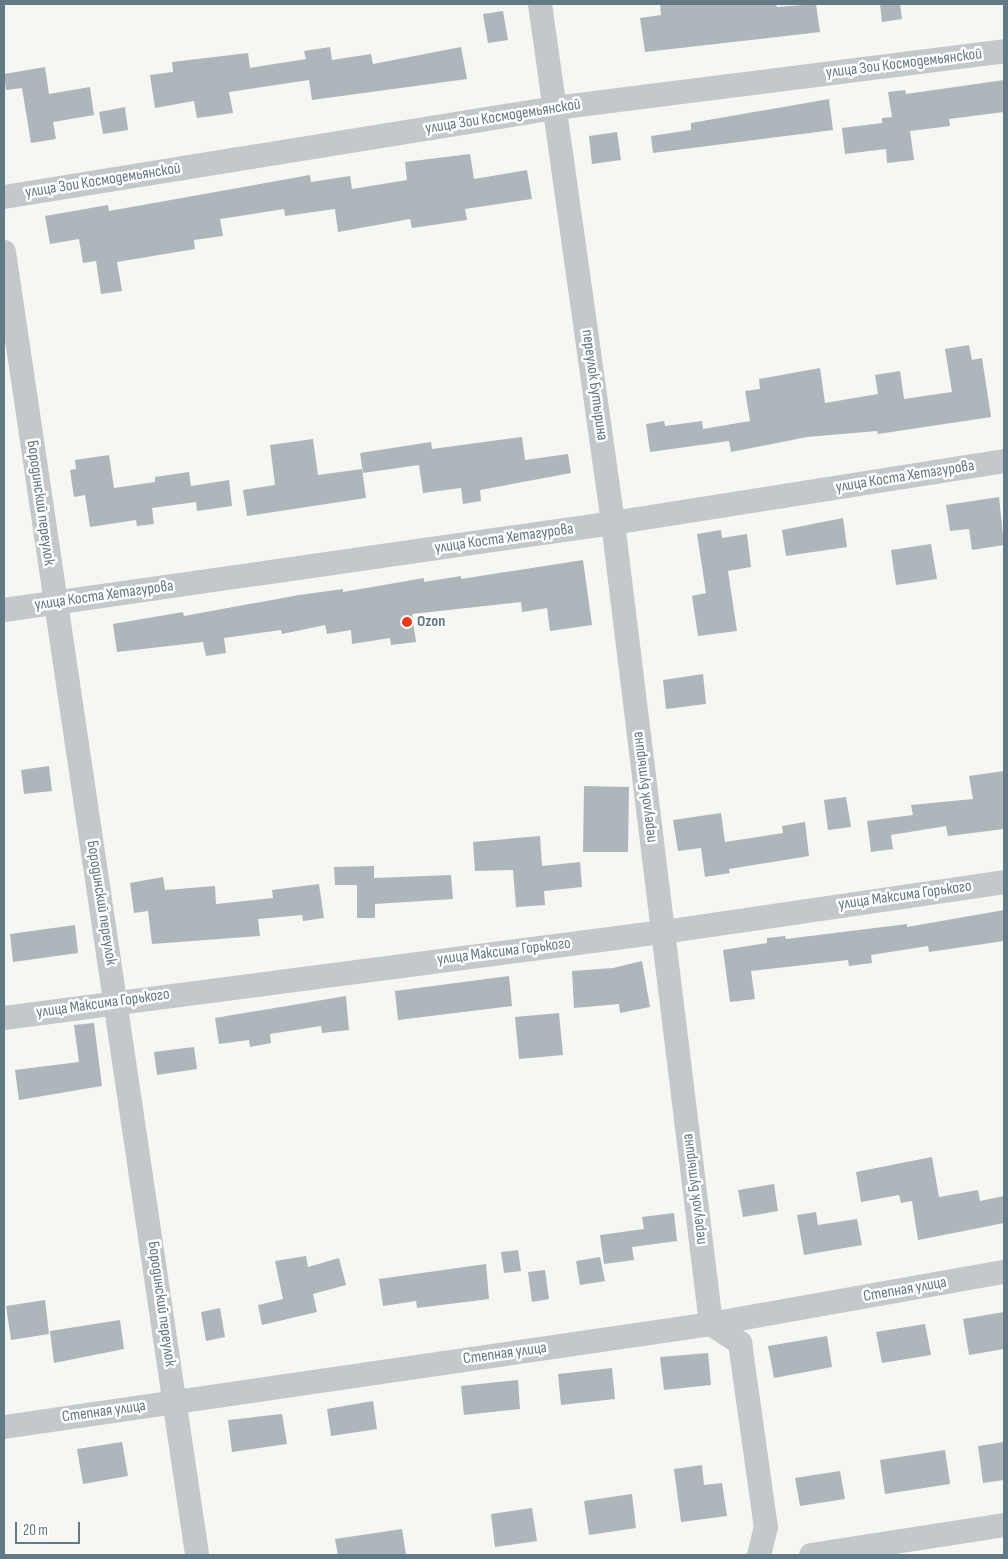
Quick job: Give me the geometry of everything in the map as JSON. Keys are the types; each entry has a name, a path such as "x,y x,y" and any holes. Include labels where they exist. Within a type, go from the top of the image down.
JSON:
{"street":[{"name":"переулок Бутырина","path":"540,4 613,523 711,1324"},
{"name":"улица Зои Космодемьянской","path":"4,197 556,108 1004,51"},
{"name":"Бородинский переулок","path":"4,252 197,1555"},
{"name":"улица Коста Хетагурова","path":"4,610 613,523 1004,461"},
{"name":"улица Максима Горького","path":"4,1018 663,932 1004,882"},
{"name":"Степная улица","path":"4,1427 711,1324 1004,1272"},
{"path":"711,1324 740,1343 766,1527 759,1555"},
{"path":"811,1555 1004,1525"}],"building":[{"path":"660,4 776,4 777,7 816,4 820,32 645,52 640,18 661,15"},
{"path":"880,4 900,4 902,19 882,22"},
{"path":"503,11 508,40 488,43 483,14"},
{"path":"330,47 332,60 371,54 373,64 461,47 467,79 312,100 309,80 229,92 233,113 197,118 194,101 155,108 150,75 173,72 172,62 248,53 250,68 306,59 304,51"},
{"path":"45,67 49,94 90,87 94,115 53,122 56,139 31,143 22,88 6,90 4,74"},
{"path":"1004,80 1004,112 949,119 950,126 910,131 914,160 887,163 886,149 845,154 842,128 882,123 882,118 892,117 888,92 905,90 906,94"},
{"path":"829,99 833,130 653,153 651,136 691,130 691,123"},
{"path":"125,107 128,130 103,134 99,112"},
{"path":"617,132 621,160 592,164 589,136"},
{"path":"470,154 474,179 527,170 532,199 465,209 467,220 412,228 410,219 338,232 335,209 285,216 284,209 220,219 223,236 194,240 195,249 117,262 122,291 101,294 96,261 83,263 79,239 50,244 45,216 108,205 109,211 310,175 311,182 350,176 352,189 407,180 405,162"},
{"path":"969,345 972,360 982,358 991,417 878,434 877,431 807,437 731,452 729,441 650,452 646,424 664,421 665,426 702,421 703,429 750,421 745,391 760,389 759,379 820,368 825,403 878,394 875,375 900,371 904,399 952,392 945,349"},
{"path":"522,437 525,460 568,454 571,473 480,490 481,501 463,504 461,488 423,493 419,465 363,473 360,453 431,442 432,449"},
{"path":"313,439 318,475 362,469 366,498 247,516 243,490 275,485 270,445"},
{"path":"109,455 114,488 155,482 155,477 189,472 191,486 229,480 232,506 197,511 196,502 152,508 154,524 137,526 136,520 90,527 85,495 74,497 70,470 76,469 75,460"},
{"path":"999,497 1004,545 972,550 969,529 950,531 946,505"},
{"path":"843,518 847,547 786,556 782,530"},
{"path":"721,530 722,538 747,534 751,567 728,571 737,631 698,636 692,596 706,593 697,534"},
{"path":"931,544 937,579 896,585 891,550"},
{"path":"583,560 592,625 550,631 547,608 522,612 521,602 412,614 416,642 391,645 390,638 352,644 351,630 327,634 325,625 282,634 281,630 224,638 226,653 206,656 203,642 117,652 113,624 183,612 184,616 343,589 343,592 424,578 424,582 461,576 461,579"},
{"path":"703,674 706,704 666,709 663,680"},
{"path":"49,766 52,791 24,794 21,770"},
{"path":"1004,771 1004,829 948,836 946,826 891,835 893,849 871,852 867,821 913,815 911,805 973,799 969,776"},
{"path":"584,786 629,787 628,852 583,852"},
{"path":"846,797 851,827 828,830 824,800"},
{"path":"721,813 725,842 783,833 782,826 805,822 809,856 729,869 730,873 705,877 701,848 678,851 673,820"},
{"path":"540,836 542,866 580,862 582,887 544,891 545,905 516,907 513,870 475,871 473,842"},
{"path":"374,866 374,878 451,875 453,899 375,904 375,918 357,918 357,885 335,885 334,867"},
{"path":"163,877 165,890 215,886 216,904 273,898 272,890 319,884 324,918 303,921 302,915 258,919 260,936 152,944 148,911 134,913 130,883"},
{"path":"1004,910 1004,941 929,952 928,946 871,955 872,963 849,966 848,960 751,971 755,999 730,1002 723,950 767,943 767,938 785,936 786,939 907,924 907,927"},
{"path":"75,925 78,953 13,962 10,934"},
{"path":"642,961 650,1007 620,1013 619,1004 574,1008 572,971 613,968"},
{"path":"509,976 512,1006 398,1020 395,991"},
{"path":"346,996 349,1030 322,1033 321,1026 270,1034 271,1043 250,1047 249,1040 219,1044 215,1018"},
{"path":"559,1013 563,1055 519,1059 515,1017"},
{"path":"94,1023 102,1086 19,1100 15,1070 79,1062 74,1025"},
{"path":"194,1047 197,1069 157,1075 154,1052"},
{"path":"932,1157 939,1197 978,1190 980,1201 1004,1196 1004,1223 918,1240 912,1201 901,1203 899,1195 861,1202 856,1172"},
{"path":"774,1184 778,1211 743,1217 738,1190"},
{"path":"816,1212 818,1225 857,1219 862,1245 804,1255 797,1215"},
{"path":"674,1213 677,1241 632,1247 634,1260 604,1264 600,1235 644,1229 642,1217"},
{"path":"518,1250 521,1271 504,1273 501,1252"},
{"path":"306,1256 308,1267 339,1258 346,1285 313,1294 317,1312 262,1325 258,1305 283,1299 275,1261"},
{"path":"600,1257 605,1281 580,1285 576,1261"},
{"path":"486,1264 489,1299 417,1308 416,1301 383,1306 379,1279"},
{"path":"545,1270 549,1299 532,1302 528,1272"},
{"path":"45,1300 49,1334 11,1340 6,1306"},
{"path":"220,1308 225,1337 206,1341 201,1312"},
{"path":"1004,1312 1004,1349 969,1355 963,1319"},
{"path":"120,1320 124,1349 54,1363 50,1331"},
{"path":"925,1324 931,1355 882,1363 876,1332"},
{"path":"827,1336 832,1367 774,1378 768,1346"},
{"path":"708,1353 711,1385 664,1390 660,1357"},
{"path":"612,1368 615,1399 561,1405 558,1374"},
{"path":"518,1380 520,1409 464,1415 461,1386"},
{"path":"373,1401 377,1429 331,1436 327,1409"},
{"path":"282,1414 287,1444 232,1452 228,1420"},
{"path":"122,1442 128,1476 83,1484 77,1449"},
{"path":"1004,1442 1004,1480 983,1483 978,1446"},
{"path":"945,1450 950,1484 885,1494 880,1460"},
{"path":"702,1465 704,1485 722,1483 727,1516 681,1522 674,1469"},
{"path":"840,1471 845,1499 800,1506 795,1478"},
{"path":"632,1494 636,1528 589,1535 584,1501"},
{"path":"532,1508 537,1541 495,1547 491,1514"},
{"path":"402,1529 406,1555 338,1555 335,1539"}],"place":[{"name":"Ozon","path":"407,622"}]}
